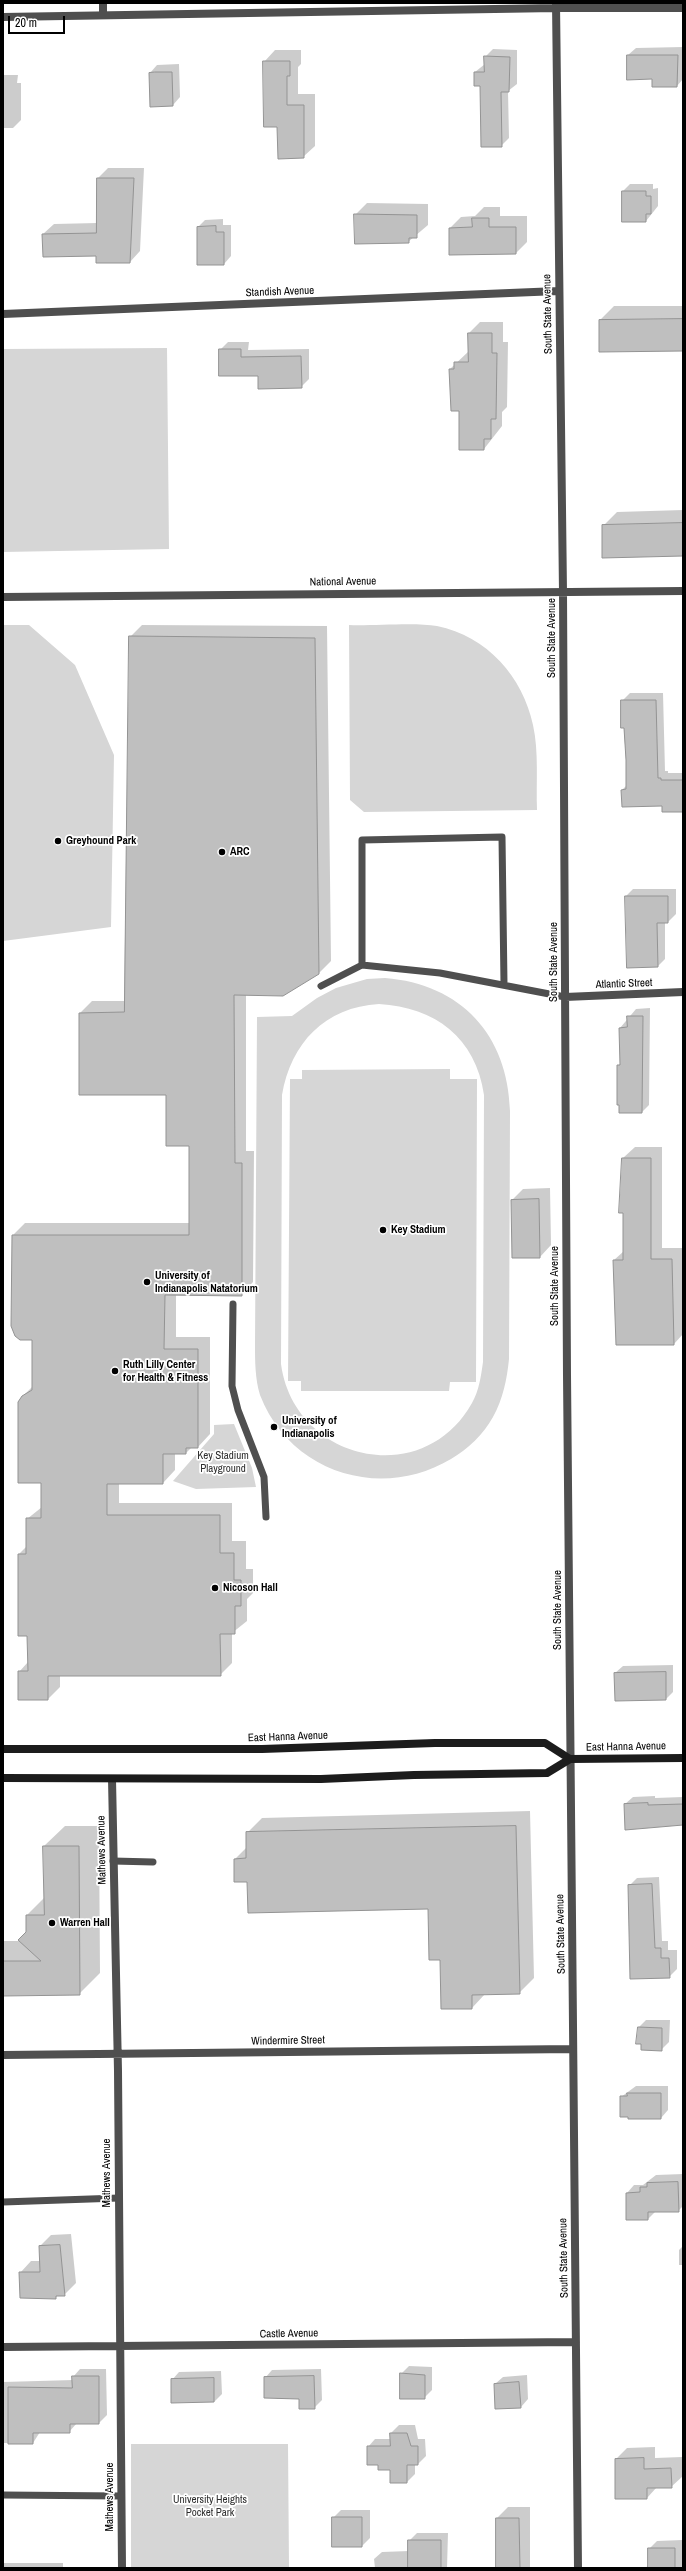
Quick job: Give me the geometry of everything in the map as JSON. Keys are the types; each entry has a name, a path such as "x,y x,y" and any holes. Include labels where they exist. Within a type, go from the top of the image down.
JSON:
{"main road":[{"name":"East Hanna Avenue","path":"3,1749 262,1749 435,1743 545,1743 570,1759 683,1758"},
{"path":"3,1778 321,1779 414,1775 547,1773 570,1759"}],"street":[{"path":"103,14 104,3"},
{"path":"3,17 411,6 683,8"},
{"name":"South State Avenue","path":"556,6 558,291 563,592 570,1759 578,2568"},
{"name":"Standish Avenue","path":"3,314 558,291"},
{"name":"National Avenue","path":"3,597 683,591"},
{"name":"Atlantic Street","path":"565,997 683,992"},
{"name":"Mathews Avenue","path":"112,1779 119,2198 122,2568"},
{"name":"Windermire Street","path":"3,2055 573,2049"},
{"name":"Castle Avenue","path":"3,2347 576,2342"}],"lane":[{"path":"362,965 362,840 502,837 504,984"},
{"path":"321,986 362,965 440,973 504,984 565,997"},
{"path":"233,1304 232,1386 238,1410 264,1477 266,1517"},
{"path":"113,1861 153,1862"},
{"path":"3,2202 119,2198"},
{"path":"3,2494 121,2496"}],"green space":[{"path":"167,348 169,549 3,552 3,349"},
{"path":"417,624 437,626 455,631 472,639 487,649 500,661 521,691 528,707 533,725 537,756 537,810 364,812 350,800 349,625"},
{"name":"Greyhound Park","path":"3,625 29,625 75,665 114,755 111,927 3,941"},
{"path":"385,978 412,982 436,991 457,1003 475,1018 490,1037 500,1059 507,1084 510,1111 509,1359 502,1396 489,1424 480,1436 463,1451 451,1459 424,1472 396,1478 368,1478 340,1472 315,1461 293,1444 274,1422 260,1395 256,1370 257,1017 292,1016 317,998 336,988 367,979","holes":["379,1004 399,1006 418,1011 435,1019 450,1029 462,1042 472,1057 479,1075 484,1095 483,1362 479,1383 472,1403 450,1431 423,1448 393,1455 363,1453 334,1442 309,1423 291,1397 281,1364 282,1095 293,1059 302,1044 327,1020 342,1012 360,1007"]},
{"name":"Key Stadium","path":"450,1069 450,1079 477,1079 476,1382 450,1382 449,1391 301,1391 301,1381 288,1381 290,1079 302,1079 302,1070"},
{"name":"Key Stadium Playground","path":"234,1424 252,1468 256,1487 196,1489 173,1481 214,1434 214,1425"},
{"name":"University Heights Pocket Park","path":"131,2444 288,2444 289,2568 131,2568"}],"building":[{"path":"627,55 678,55 677,87 652,87 652,79 627,80"},
{"path":"484,56 510,57 509,92 501,92 502,147 481,147 480,86 474,86 474,72 484,72"},
{"path":"263,61 290,61 290,76 287,76 287,105 304,105 304,158 278,159 277,127 264,127"},
{"path":"172,72 173,106 150,107 149,73"},
{"path":"97,178 134,178 130,263 96,263 96,256 43,257 42,234 96,233"},
{"path":"622,191 646,191 646,196 651,196 651,214 646,214 646,222 622,222"},
{"path":"354,214 417,215 417,238 409,238 409,243 355,244"},
{"path":"472,218 489,218 489,227 516,227 516,254 449,255 449,228 472,227"},
{"path":"216,226 216,232 224,232 224,265 197,265 197,227"},
{"path":"683,319 683,351 599,352 599,320"},
{"path":"468,333 492,333 492,353 497,353 496,419 491,419 491,439 484,439 484,450 459,450 459,411 451,411 449,369 454,369 454,362 468,362"},
{"path":"219,349 241,349 241,357 301,356 302,388 258,389 258,376 219,376"},
{"path":"683,523 683,556 602,558 602,525"},
{"path":"129,636 315,638 319,974 283,996 234,995 235,1163 242,1163 242,1296 165,1295 164,1349 198,1349 198,1448 186,1448 186,1454 163,1454 163,1484 107,1484 107,1515 220,1515 220,1553 234,1553 234,1580 241,1580 241,1606 235,1606 235,1634 220,1634 221,1676 48,1676 48,1700 18,1700 18,1671 28,1671 27,1636 18,1636 18,1554 26,1554 26,1518 41,1518 41,1483 18,1483 18,1402 22,1396 32,1390 32,1340 20,1340 15,1336 11,1326 12,1235 189,1235 189,1146 166,1146 166,1095 79,1095 79,1013 124,1012"},
{"path":"621,700 656,700 658,778 661,778 661,780 683,780 683,812 662,812 662,806 622,807 621,790 626,789 626,760 624,728 621,728"},
{"path":"625,896 668,896 668,923 657,923 658,967 627,968"},
{"path":"627,1016 643,1016 642,1113 619,1113 619,1105 617,1105 617,1065 620,1065 619,1028 627,1027"},
{"path":"622,1158 651,1158 651,1259 672,1259 674,1345 616,1345 613,1260 623,1260 623,1213 619,1213"},
{"path":"539,1199 540,1258 512,1258 511,1200"},
{"path":"666,1672 666,1700 615,1701 614,1673"},
{"path":"648,1803 648,1805 683,1804 683,1825 625,1830 624,1804"},
{"path":"516,1826 520,1994 472,1995 472,2009 441,2009 440,1960 429,1960 428,1909 248,1913 247,1882 234,1882 234,1859 246,1858 246,1832"},
{"name":"Warren Hall","path":"43,1846 79,1846 80,1995 3,1996 3,1961 41,1961 18,1940 26,1932 26,1915 44,1915"},
{"path":"652,1884 655,1948 661,1948 661,1958 669,1958 670,1978 630,1979 628,1885"},
{"path":"638,2027 662,2028 662,2051 641,2050 641,2044 636,2044"},
{"path":"627,2093 661,2093 661,2119 628,2119 628,2117 620,2117 620,2096 627,2096"},
{"path":"678,2182 679,2212 648,2212 648,2220 626,2220 626,2193 640,2192 640,2187 647,2187 647,2183"},
{"path":"60,2245 65,2296 56,2296 56,2299 20,2298 19,2272 40,2272 39,2246"},
{"path":"400,2373 425,2375 425,2399 400,2399"},
{"path":"72,2376 99,2376 99,2424 70,2424 70,2433 33,2433 33,2444 8,2444 8,2387 72,2388"},
{"path":"314,2376 315,2409 299,2409 299,2399 264,2398 264,2377"},
{"path":"214,2378 214,2402 171,2403 171,2379"},
{"path":"519,2382 521,2408 495,2409 494,2384"},
{"path":"390,2433 407,2433 411,2446 418,2446 418,2465 407,2465 407,2483 390,2483 390,2470 378,2470 378,2465 367,2465 367,2446 390,2446"},
{"path":"644,2458 644,2469 671,2468 672,2488 647,2488 647,2499 615,2499 615,2459"},
{"path":"332,2517 362,2517 362,2547 332,2547"},
{"path":"496,2518 519,2518 520,2568 496,2568"},
{"path":"408,2540 441,2540 441,2568 408,2568"},
{"path":"648,2548 675,2548 675,2568 648,2568"}],"place":[{"name":"Greyhound Park","path":"58,841"},
{"name":"ARC","path":"222,852"},
{"name":"Key Stadium","path":"383,1230"},
{"name":"University of Indianapolis Natatorium","path":"147,1282"},
{"name":"Ruth Lilly Center for Health & Fitness","path":"115,1371"},
{"name":"University of Indianapolis","path":"274,1427"},
{"name":"Nicoson Hall","path":"215,1588"},
{"name":"Warren Hall","path":"52,1923"}]}
